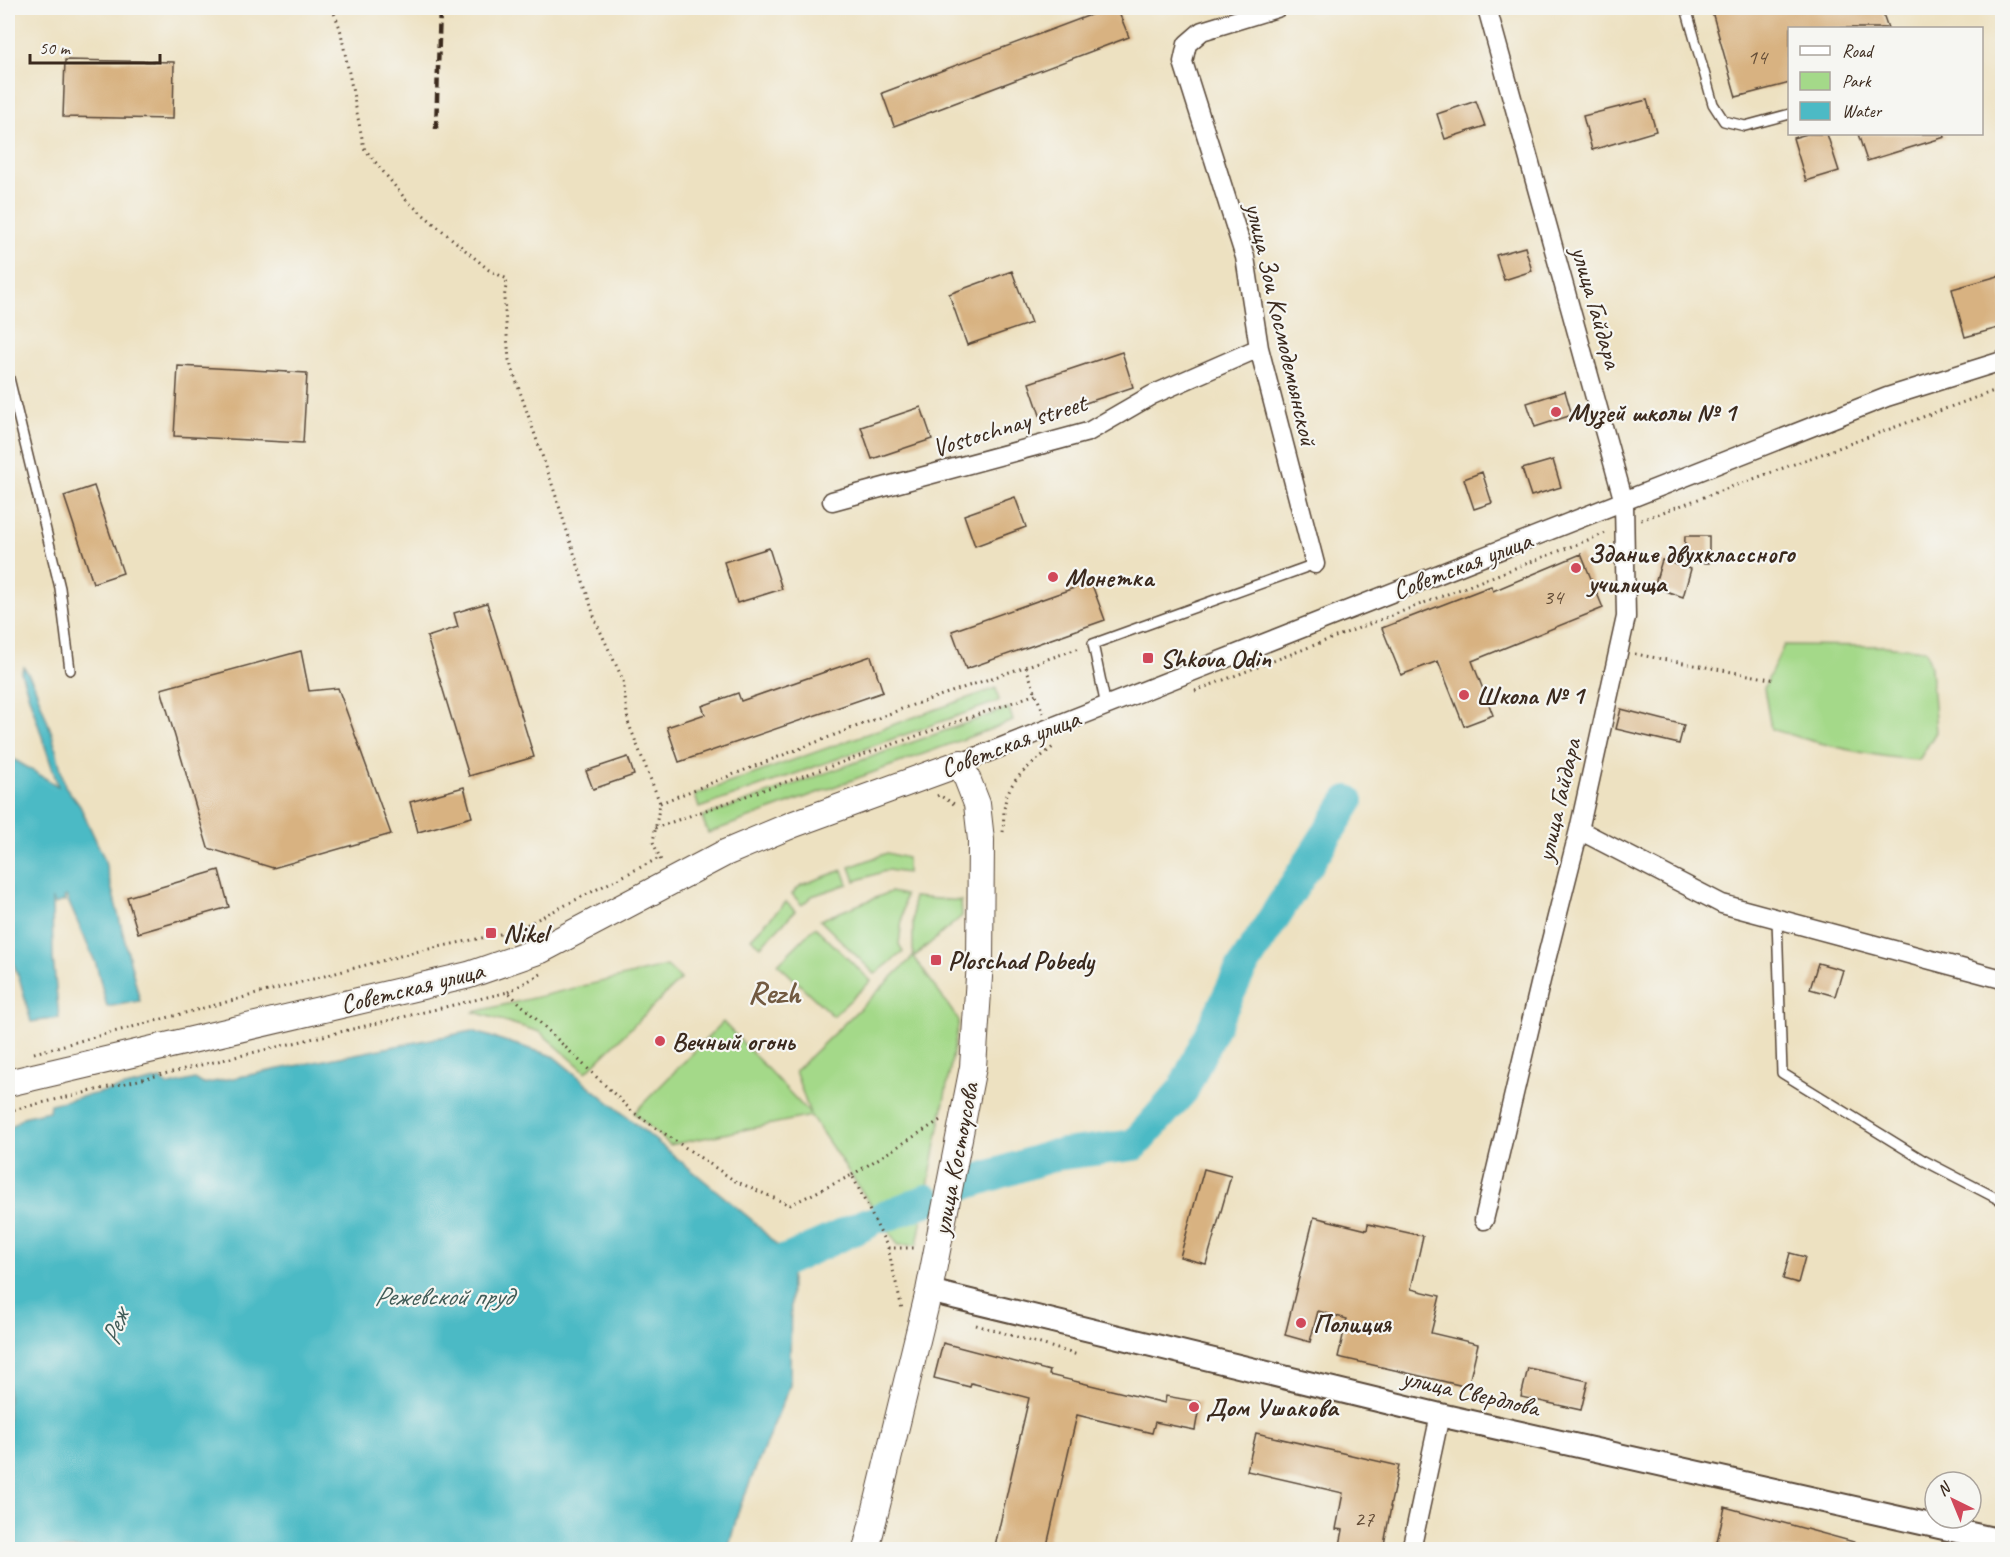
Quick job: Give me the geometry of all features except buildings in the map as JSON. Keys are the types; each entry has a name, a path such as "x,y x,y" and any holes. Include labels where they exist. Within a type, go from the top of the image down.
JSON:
{"main road":[{"name":"Советская улица","path":"8,1083 469,975 541,950 725,853 794,824 961,763"},
{"name":"улица Костоусова","path":"866,1550 929,1291 973,1067 980,962 981,840 977,804 961,763"}],"street":[{"name":"улица Зои Космодемьянской","path":"1277,8 1202,31 1187,44 1183,62 1245,257 1259,348 1315,564"},
{"name":"улица Гайдара","path":"1484,1220 1579,830 1626,617 1624,502 1486,8"},
{"name":"Vostochnay street","path":"832,501 1088,432 1152,395 1259,348"},
{"name":"Советская улица","path":"961,763 1887,397 2002,361"},
{"path":"1579,830 1722,904 2002,979"},
{"name":"улица Свердлова","path":"929,1291 1440,1415 2002,1541"},
{"path":"1411,1550 1440,1415"}],"lane":[{"path":"1686,8 1713,104 1724,121 1745,126 1788,115"},
{"path":"8,374 60,588 70,670"},
{"path":"1106,706 1093,644 1315,564"},
{"path":"1778,919 1782,1073 1923,1161 2002,1201"}],"path":[{"path":"27,1055 415,952 514,931 659,858 653,842 660,803 628,722 623,680 596,622 509,360 504,299 507,279 489,270 407,201 364,148 340,28 332,8"},
{"path":"1189,694 1625,525 2002,388"},
{"path":"660,803 904,708 1093,644"},
{"path":"1618,651 1776,680"},
{"path":"1003,840 1006,798 1014,783 1055,746 1026,667"},
{"path":"655,828 1036,694"},
{"path":"928,799 939,795"},
{"path":"8,1111 508,992 549,970"},
{"path":"508,992 634,1113 735,1180 790,1205 852,1175 943,1118"},
{"path":"852,1175 888,1248 904,1317"},
{"path":"966,1322 1078,1356"}],"green space":[{"path":"1784,645 1884,646 1926,650 1931,668 1936,732 1919,760 1844,749 1771,729 1764,688"},
{"path":"996,688 999,701 699,808 695,795"},
{"path":"1009,708 1013,721 708,833 702,817"},
{"path":"887,853 907,858 907,873 888,870 855,881 850,867"},
{"path":"843,870 848,884 812,896 802,905 792,894 801,885"},
{"path":"890,892 905,895 899,944 903,952 875,974 820,920"},
{"path":"913,897 961,901 962,916 914,957 959,1021 917,1245 898,1245 811,1116 670,1145 634,1113 723,1022 810,1114 795,1071 913,957"},
{"path":"786,902 795,911 761,946 751,938"},
{"path":"815,927 871,981 833,1016 778,964"},
{"path":"667,966 681,979 586,1072 540,1032 474,1012"}],"water":[{"path":"24,667 34,684 52,734 65,786 80,806 104,858 140,1001 107,1007 96,964 66,896 65,901 55,904 52,900 53,958 59,1018 31,1022 8,948 8,745 10,757 58,786 21,672"},
{"name":"Режевской пруд","path":"472,1031 553,1056 752,1220 791,1260 790,1385 739,1509 728,1549 8,1549 8,1130 23,1117 49,1111 50,1104 160,1079 167,1086 195,1079 203,1084"}],"waterway":[{"path":"965,1184 1055,1155 1134,1145 1183,1090 1240,971 1348,801"},
{"path":"883,1217 927,1200"},
{"path":"747,1271 789,1259 866,1224"}],"railway":[{"path":"436,129 440,8"}],"place":[{"name":"Музей школы № 1","path":"1556,412"},
{"name":"Здание двухклассного училища","path":"1576,568"},
{"name":"Монетка","path":"1053,577"},
{"name":"Shkova Odin","path":"1148,658"},
{"name":"Школа № 1","path":"1464,695"},
{"name":"Nikel","path":"491,933"},
{"name":"Ploschad Pobedy","path":"936,960"},
{"name":"Вечный огонь","path":"660,1041"},
{"name":"Полиция","path":"1301,1323"},
{"name":"Дом Ушакова","path":"1194,1407"}],"district":[{"name":"Rezh","path":"774,992"}],"water label":[{"name":"Реж","path":"115,1327"}]}
